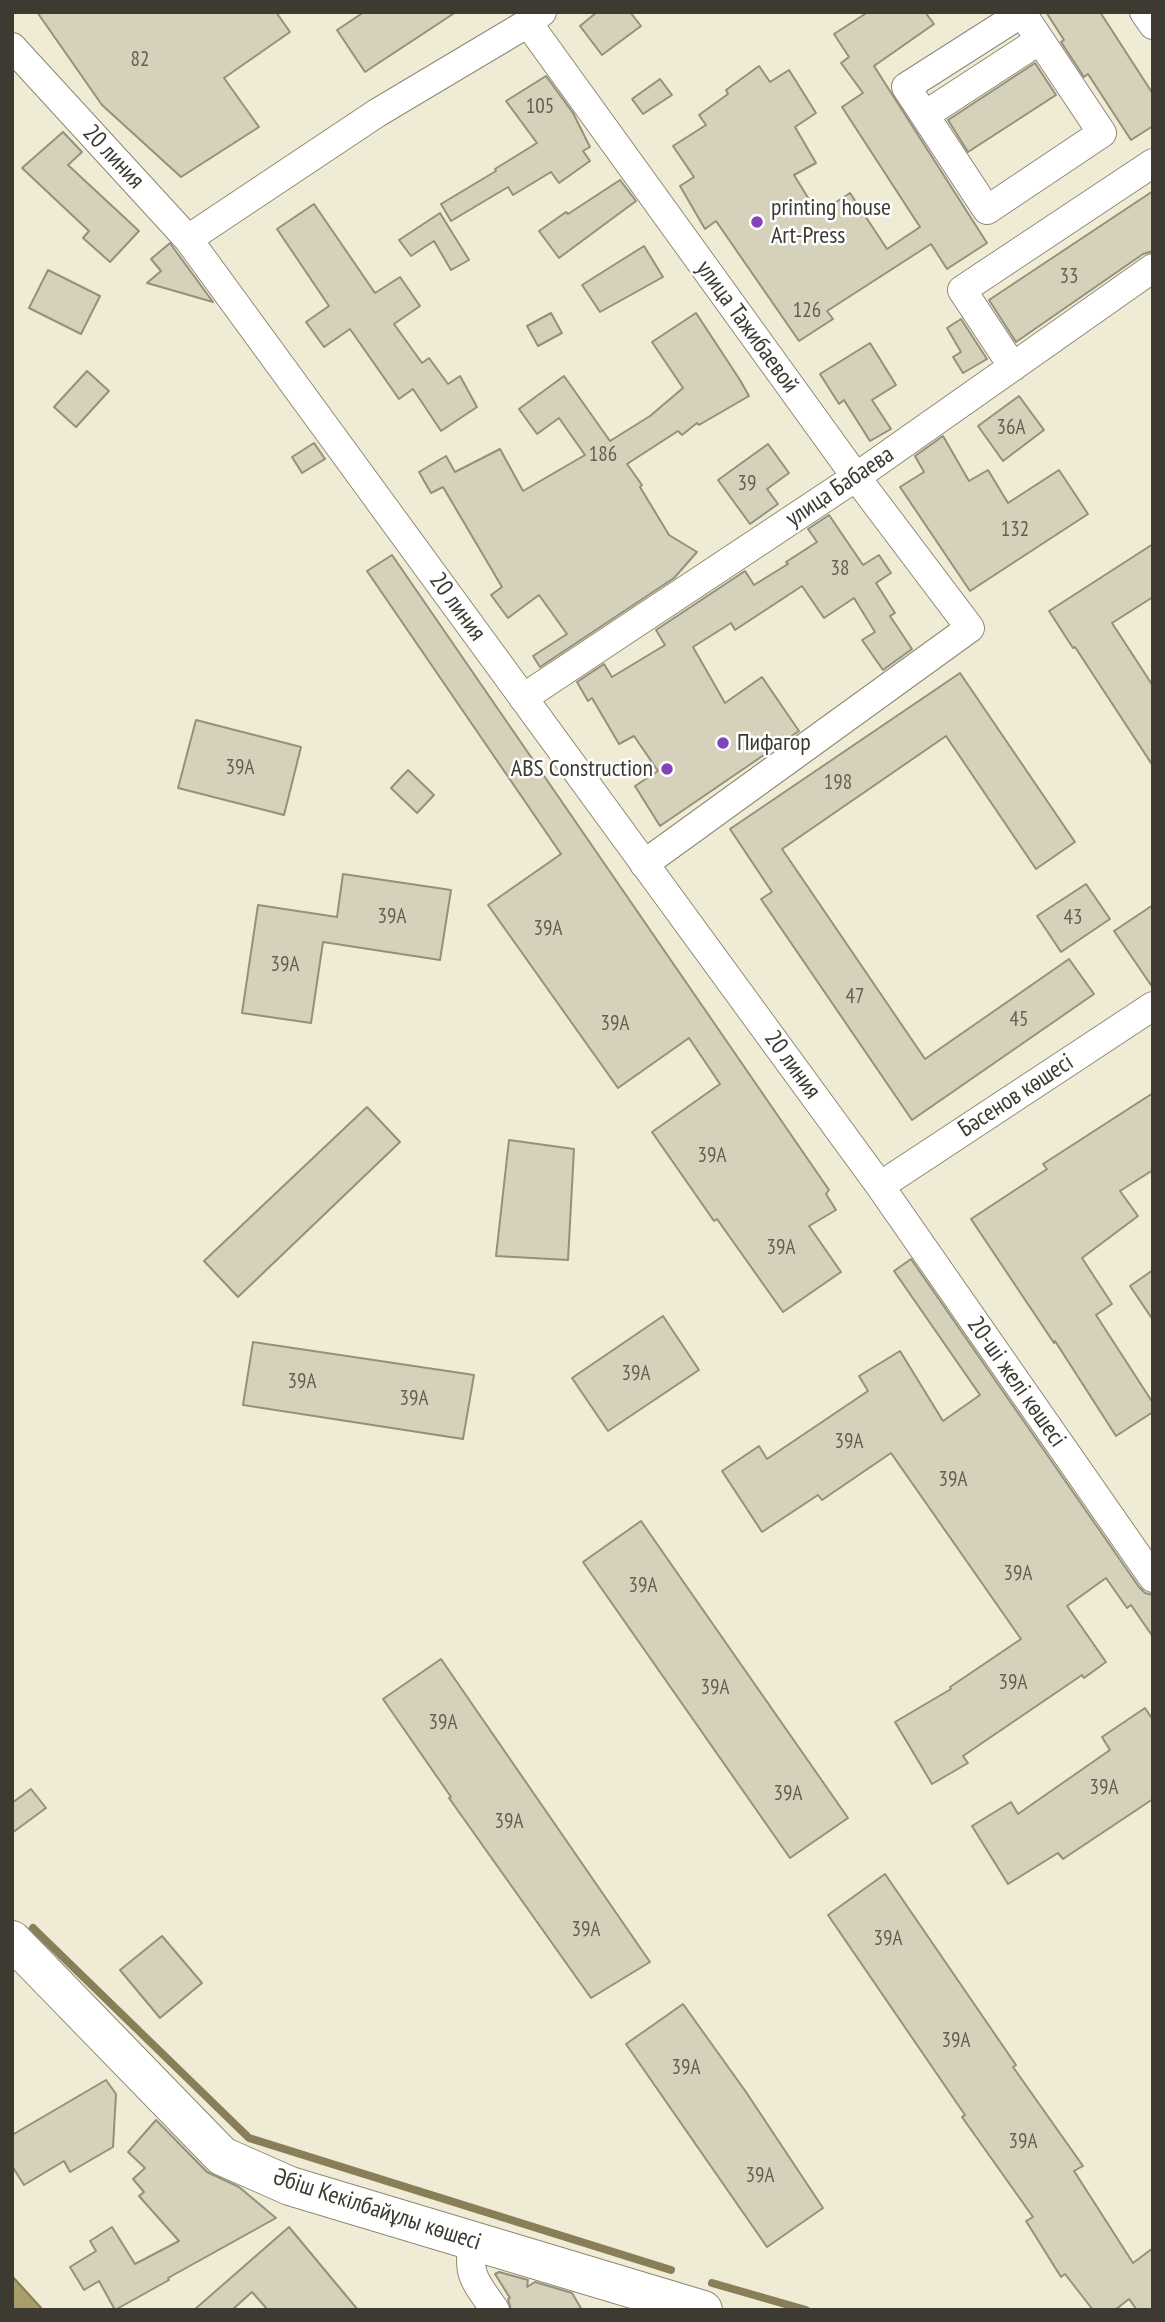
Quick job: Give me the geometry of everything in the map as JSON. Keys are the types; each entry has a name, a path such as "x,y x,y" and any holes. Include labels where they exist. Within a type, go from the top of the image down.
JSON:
{"street":[{"path":"1144,12 1153,25"},
{"path":"1022,13 1102,133 987,210 906,87 997,19 1022,13"},
{"path":"188,239 377,113 535,18"},
{"name":"улица Тажибаевой","path":"535,18 856,477 970,628 645,864"},
{"path":"925,115 1040,40"},
{"name":"20 линия","path":"12,47 188,239 880,1186"},
{"path":"1013,367 962,290 1153,163"},
{"name":"улица Бабаева","path":"523,698 856,477 1153,268"},
{"name":"Бәсенов көшесі","path":"880,1186 1153,1006"},
{"name":"20-ші желі көшесі","path":"880,1186 1153,1578"},
{"name":"Әбіш Кекілбайұлы көшесі","path":"12,1940 222,2156 290,2186 703,2310"},
{"path":"474,2241 469,2258 471,2273 495,2310"}],"shaded area":[{"path":"12,2276 43,2310 12,2310"}],"building":[{"path":"37,12 276,12 290,32 224,78 259,127 181,177 102,105"},
{"path":"364,12 456,12 365,72 337,30"},
{"path":"597,12 630,12 641,26 602,55 580,26"},
{"path":"868,12 925,12 934,24 874,66 987,243 947,269 931,244 827,311 833,319 799,341 716,221 705,229 680,186 694,177 673,146 706,125 699,115 728,94 726,90 759,66 770,82 789,70 816,113 795,127 816,163 794,175 818,214 850,193 887,249 920,227 842,107 863,93 841,63 849,57 834,34"},
{"path":"1046,12 1100,12 1153,94 1153,126 1131,140 1088,74 1084,77 1061,42 1064,40"},
{"path":"1035,63 1056,95 968,152 948,120"},
{"path":"546,76 573,113 590,147 583,151 590,161 559,183 551,172 513,195 508,187 451,221 441,204 537,143 506,101"},
{"path":"660,79 672,95 643,114 632,99"},
{"path":"63,132 82,152 68,165 139,231 110,262 83,238 89,231 22,168"},
{"path":"620,180 636,201 559,258 539,231"},
{"path":"1153,191 1153,251 1143,254 1016,342 989,300"},
{"path":"314,204 375,293 400,277 420,306 394,324 422,363 429,358 448,384 460,376 477,407 441,431 413,389 399,399 350,329 324,347 306,322 329,306 277,229"},
{"path":"440,213 469,260 451,270 434,241 411,256 399,240"},
{"path":"170,243 213,302 147,283 161,271 151,259"},
{"path":"644,246 663,277 600,312 582,285"},
{"path":"48,270 100,296 81,334 29,308"},
{"path":"551,313 562,333 538,346 527,326"},
{"path":"696,313 749,396 699,425 697,423 682,435 678,431 627,464 642,485 640,487 669,535 697,552 674,578 540,667 533,656 567,634 539,595 508,618 491,595 502,587 443,487 431,493 419,472 446,456 455,472 500,449 523,491 585,455 559,418 537,434 519,409 564,376 610,441 650,416 683,388 652,342"},
{"path":"961,319 987,359 963,373 953,357 961,352 947,328"},
{"path":"870,343 896,385 872,400 891,429 870,441 844,400 839,404 820,374"},
{"path":"87,371 109,391 76,427 54,407"},
{"path":"1019,396 1044,430 1003,461 978,426"},
{"path":"943,436 969,481 988,470 1008,503 1059,470 1088,514 970,591 900,487 924,472 915,456"},
{"path":"314,443 325,459 302,473 292,457"},
{"path":"768,444 789,473 767,489 778,504 750,524 718,480"},
{"path":"829,515 863,565 879,555 891,573 876,583 895,613 890,616 912,649 883,670 862,640 875,632 854,598 824,618 802,586 735,630 731,623 693,647 725,703 762,677 799,731 660,826 635,786 658,771 634,736 619,744 592,698 588,701 577,682 604,664 612,677 665,645 656,630 745,571 754,585 788,564 786,562 817,542 808,529"},
{"path":"1153,544 1153,597 1112,623 1153,686 1153,766 1049,611"},
{"path":"392,555 829,1190 826,1194 836,1210 809,1226 841,1272 783,1312 717,1219 714,1221 652,1132 720,1084 689,1038 618,1088 488,905 561,854 367,571"},
{"path":"960,673 1075,842 1036,869 946,736 782,849 925,1059 1069,959 1094,994 912,1120 761,899 772,892 730,829"},
{"path":"196,720 301,747 284,815 178,788"},
{"path":"408,770 434,795 417,813 391,788"},
{"path":"343,874 451,890 440,960 323,942 311,1023 242,1013 258,905 337,917"},
{"path":"1086,884 1110,919 1061,952 1037,916"},
{"path":"1153,905 1153,988 1114,931"},
{"path":"1153,1093 1153,1170 1120,1191 1138,1216 1082,1258 1112,1304 1096,1315 1153,1403 1153,1412 1116,1436 971,1219 1047,1169 1043,1164"},
{"path":"367,1107 400,1142 238,1297 204,1261"},
{"path":"509,1140 574,1149 568,1260 496,1256"},
{"path":"911,1259 1139,1587 1145,1593 1153,1595 1153,1637 1131,1605 1127,1608 1106,1578 1067,1606 1106,1662 1084,1678 1082,1675 963,1756 968,1763 932,1784 895,1722 951,1689 950,1687 1021,1639 891,1453 822,1500 818,1495 762,1532 722,1471 759,1446 767,1459 868,1391 859,1376 900,1351 943,1421 980,1395 894,1271"},
{"path":"1153,1270 1153,1320 1130,1286"},
{"path":"663,1316 699,1370 608,1431 572,1378"},
{"path":"253,1342 474,1375 463,1439 243,1405"},
{"path":"641,1521 848,1818 790,1858 583,1562"},
{"path":"441,1659 650,1962 591,1998 449,1798 451,1797 383,1699"},
{"path":"1145,1708 1153,1720 1153,1799 1063,1859 1058,1853 1008,1884 972,1826 1011,1802 1018,1814 1110,1750 1102,1737"},
{"path":"31,1789 46,1808 12,1833 12,1803"},
{"path":"885,1874 1016,2065 1013,2067 1083,2166 1074,2171 1133,2263 1153,2248 1153,2310 1137,2310 1129,2299 1115,2310 1093,2310 1065,2274 1061,2277 1026,2221 1033,2217 962,2117 965,2115 828,1915"},
{"path":"162,1936 202,1983 160,2018 120,1970"},
{"path":"683,2004 746,2092 823,2208 767,2247 626,2044"},
{"path":"106,2080 116,2094 113,2147 70,2172 64,2161 24,2185 12,2166 12,2135"},
{"path":"156,2120 207,2172 239,2187 276,2218 115,2310 99,2281 84,2290 70,2267 96,2251 90,2241 112,2227 135,2264 179,2241 139,2196 144,2192 133,2179 145,2168 128,2152"},
{"path":"289,2227 358,2310 268,2310 252,2292 232,2310 194,2310"},
{"path":"499,2272 528,2280 527,2287 535,2282 572,2293 582,2310 511,2310 510,2298 495,2274"}],"waterway":[{"path":"33,1928 249,2138 671,2270"},
{"path":"712,2283 806,2310"}],"place":[{"name":"printing house Art-Press","path":"757,222"},
{"name":"Пифагор","path":"723,743"},
{"name":"ABS Construction","path":"667,769"}]}
